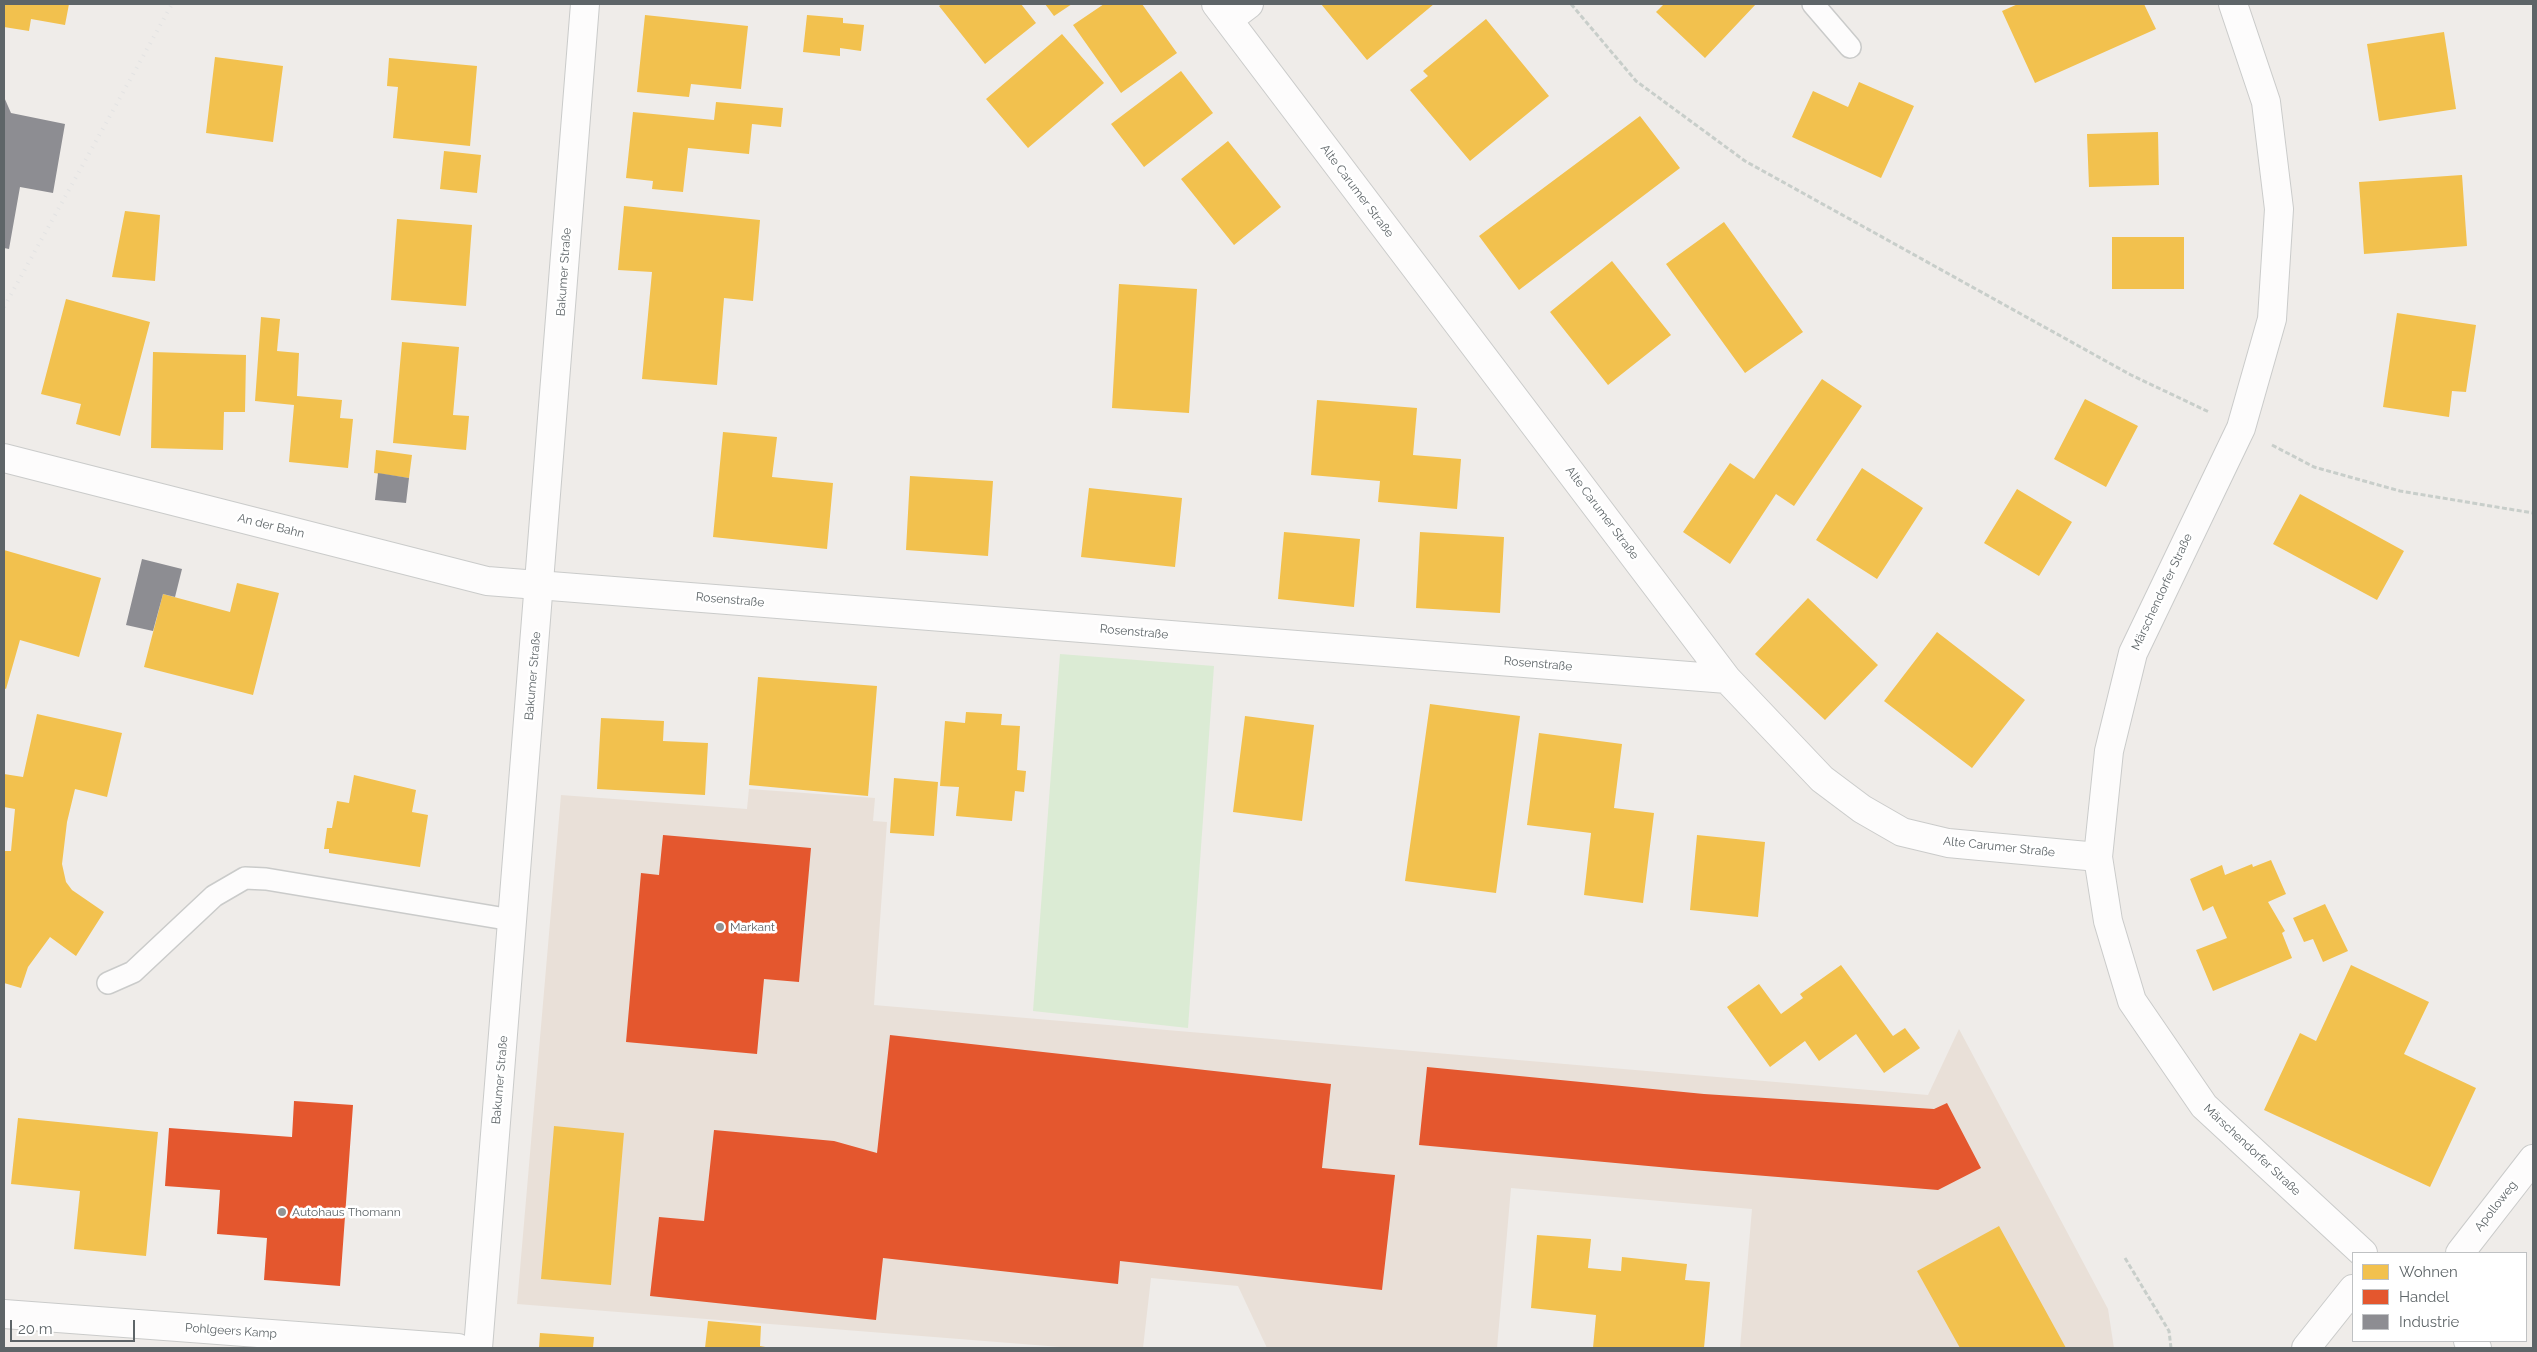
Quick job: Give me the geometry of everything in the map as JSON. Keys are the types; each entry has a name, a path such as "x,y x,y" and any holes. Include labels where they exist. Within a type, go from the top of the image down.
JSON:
{"street":[{"name":"Bakumer Straße","path":"478,1348 585,4"},
{"name":"Märschendorfer Straße","path":"2233,4 2266,102 2279,209 2272,319 2241,428 2133,653 2109,751 2098,857 2108,921 2132,1001 2204,1106 2362,1252"},
{"name":"Alte Carumer Straße","path":"1231,9 1727,679 1822,779 1862,809 1902,832 1948,843 2098,857"},
{"name":"An der Bahn","path":"4,458 487,581 540,585"},
{"name":"Rosenstraße","path":"540,585 1727,679"},
{"name":"Apolloweg","path":"2461,1252 2533,1159"},
{"path":"2306,1348 2352,1290"},
{"name":"Pohlgeers Kamp","path":"4,1314 458,1348"}],"lane":[{"path":"1813,4 1850,47"},
{"path":"108,983 132,972 214,896 245,878 266,879 512,920"}],"path":[{"path":"1571,4 1636,81 1744,161 2131,375 2241,428 2314,467 2400,490 2533,513"},
{"path":"2125,1258 2169,1331 2172,1348"}],"shaded area":[{"path":"749,789 875,798 873,821 887,822 874,1005 1928,1095 1959,1029 2108,1309 2114,1348 1740,1348 1752,1209 1511,1188 1497,1348 1267,1348 1238,1286 1151,1278 1143,1348 1073,1348 517,1304 561,795 747,809"}],"green space":[{"path":"1060,654 1214,666 1188,1028 1033,1011"}],"building: Wohnen":[{"path":"4,4 69,4 65,25 31,19 29,31 4,27"},
{"path":"942,4 1021,4 1036,23 985,64 939,6"},
{"path":"1045,4 1072,4 1054,16"},
{"path":"1104,4 1142,4 1177,53 1121,93 1073,25"},
{"path":"1321,4 1434,4 1367,60"},
{"path":"1664,4 1756,4 1705,58 1656,12"},
{"path":"2018,4 2144,4 2156,29 2035,83 2002,11"},
{"path":"645,15 748,26 741,89 691,84 689,97 637,92"},
{"path":"807,15 843,18 843,23 864,25 861,51 840,48 840,56 803,52"},
{"path":"1486,19 1549,96 1470,161 1410,90 1428,76 1423,71"},
{"path":"2444,32 2456,109 2379,121 2367,44"},
{"path":"1062,34 1104,83 1028,148 986,99"},
{"path":"215,57 283,66 273,142 206,133"},
{"path":"389,58 477,66 470,146 393,138 398,87 387,86"},
{"path":"1181,71 1213,113 1144,167 1111,124"},
{"path":"1859,82 1914,106 1881,178 1792,137 1813,91 1848,107"},
{"path":"716,102 783,108 781,127 752,124 749,154 688,148 683,192 652,189 653,181 626,178 633,112 714,120"},
{"path":"1640,116 1680,168 1519,290 1479,236"},
{"path":"2158,132 2159,185 2089,187 2087,134"},
{"path":"1228,141 1281,207 1234,245 1181,179"},
{"path":"444,151 481,155 477,193 440,189"},
{"path":"2462,175 2467,246 2364,254 2359,182"},
{"path":"624,206 760,220 753,301 724,298 717,385 642,379 652,272 618,270"},
{"path":"125,211 160,215 155,281 112,277"},
{"path":"397,219 472,225 466,306 391,300"},
{"path":"1724,222 1803,332 1745,373 1666,264"},
{"path":"2112,237 2184,237 2184,289 2112,289"},
{"path":"1612,261 1671,335 1608,385 1550,312"},
{"path":"1119,284 1197,289 1189,413 1112,408"},
{"path":"66,299 150,322 120,436 76,424 81,404 41,394"},
{"path":"2397,313 2476,325 2466,392 2452,391 2449,417 2383,407"},
{"path":"261,317 280,319 277,351 299,353 297,396 342,400 340,418 353,419 348,468 289,462 294,405 255,401"},
{"path":"402,342 459,347 453,415 469,416 466,450 393,443"},
{"path":"153,352 246,355 245,412 224,412 223,450 151,448"},
{"path":"1822,379 1862,406 1794,506 1776,494 1730,564 1683,532 1730,463 1754,479"},
{"path":"2085,399 2138,426 2106,487 2054,459"},
{"path":"1317,400 1417,408 1413,455 1461,459 1457,509 1378,502 1380,481 1311,475"},
{"path":"723,432 777,437 772,477 833,483 827,549 713,537"},
{"path":"376,450 412,455 409,478 374,473"},
{"path":"1862,468 1923,508 1877,579 1816,540"},
{"path":"910,476 993,481 988,556 906,550"},
{"path":"1089,488 1182,498 1175,567 1081,557"},
{"path":"2017,489 2072,522 2039,576 1984,543"},
{"path":"2300,494 2404,551 2377,600 2273,544"},
{"path":"1284,532 1360,539 1354,607 1278,599"},
{"path":"1420,532 1504,537 1500,613 1416,608"},
{"path":"4,550 101,578 79,657 20,640 6,689 4,688"},
{"path":"237,583 279,593 253,695 144,667 163,594 230,612"},
{"path":"1808,598 1878,665 1825,720 1755,654"},
{"path":"1937,632 2025,700 1972,768 1884,701"},
{"path":"758,677 877,686 868,796 749,785"},
{"path":"1430,704 1520,716 1496,893 1405,881"},
{"path":"966,712 1002,714 1001,725 1020,726 1017,770 1026,771 1024,792 1015,791 1012,821 956,816 959,787 940,786 945,721 965,723"},
{"path":"37,714 122,733 107,797 75,789 67,822 62,864 66,882 72,890 104,912 76,956 50,937 28,967 21,988 4,983 4,851 11,851 15,809 4,807 4,774 23,777"},
{"path":"1245,716 1314,725 1302,821 1233,812"},
{"path":"601,718 664,721 663,741 708,743 705,795 597,789"},
{"path":"1539,733 1622,744 1614,808 1654,813 1643,903 1584,895 1591,833 1527,825"},
{"path":"354,775 416,790 412,812 428,815 420,867 329,853 329,849 324,849 327,828 332,828 337,801 349,803"},
{"path":"894,778 938,782 934,836 890,833"},
{"path":"1697,835 1765,842 1758,917 1690,910"},
{"path":"2271,860 2286,894 2268,902 2285,931 2282,933 2292,958 2213,991 2196,950 2227,938 2213,906 2203,911 2190,879 2222,865 2225,875 2252,864 2253,867"},
{"path":"2325,904 2348,951 2323,962 2313,939 2304,942 2293,918"},
{"path":"1841,965 1893,1036 1905,1028 1920,1048 1884,1073 1856,1034 1819,1061 1805,1041 1770,1067 1727,1007 1759,984 1781,1014 1803,998 1800,994"},
{"path":"2351,965 2429,1002 2404,1054 2476,1088 2430,1187 2264,1110 2300,1033 2316,1041"},
{"path":"18,1118 158,1132 146,1256 74,1249 80,1191 11,1184"},
{"path":"554,1126 624,1133 611,1285 541,1279"},
{"path":"1999,1226 2066,1348 1960,1348 1917,1271"},
{"path":"1537,1235 1591,1239 1588,1268 1621,1271 1622,1257 1687,1264 1685,1280 1710,1282 1704,1348 1593,1348 1596,1315 1531,1308"},
{"path":"708,1321 761,1326 760,1346 771,1348 705,1348"},
{"path":"540,1333 594,1337 593,1348 539,1348"}],"building: Handel":[{"name":"Markant","path":"663,835 811,848 799,982 764,979 757,1054 626,1042 641,873 659,875"},
{"path":"890,1035 1331,1084 1322,1168 1395,1175 1382,1290 1120,1261 1118,1284 883,1258 876,1320 650,1296 659,1217 704,1221 714,1130 834,1141 877,1153"},
{"path":"1427,1067 1704,1094 1934,1109 1947,1103 1981,1168 1938,1190 1419,1145"},
{"name":"Autohaus Thomann","path":"294,1101 353,1105 340,1286 264,1280 267,1238 217,1234 220,1190 165,1186 169,1128 292,1137"}],"building: Industrie":[{"path":"4,97 11,113 65,124 53,193 20,187 9,249 4,248"},
{"path":"378,473 409,478 406,503 375,500"},
{"path":"142,559 182,569 175,597 163,594 153,631 126,625"}],"railway":[{"path":"4,307 172,4"}],"place":[{"name":"Markant","path":"720,927"},
{"name":"Autohaus Thomann","path":"282,1212"}]}
